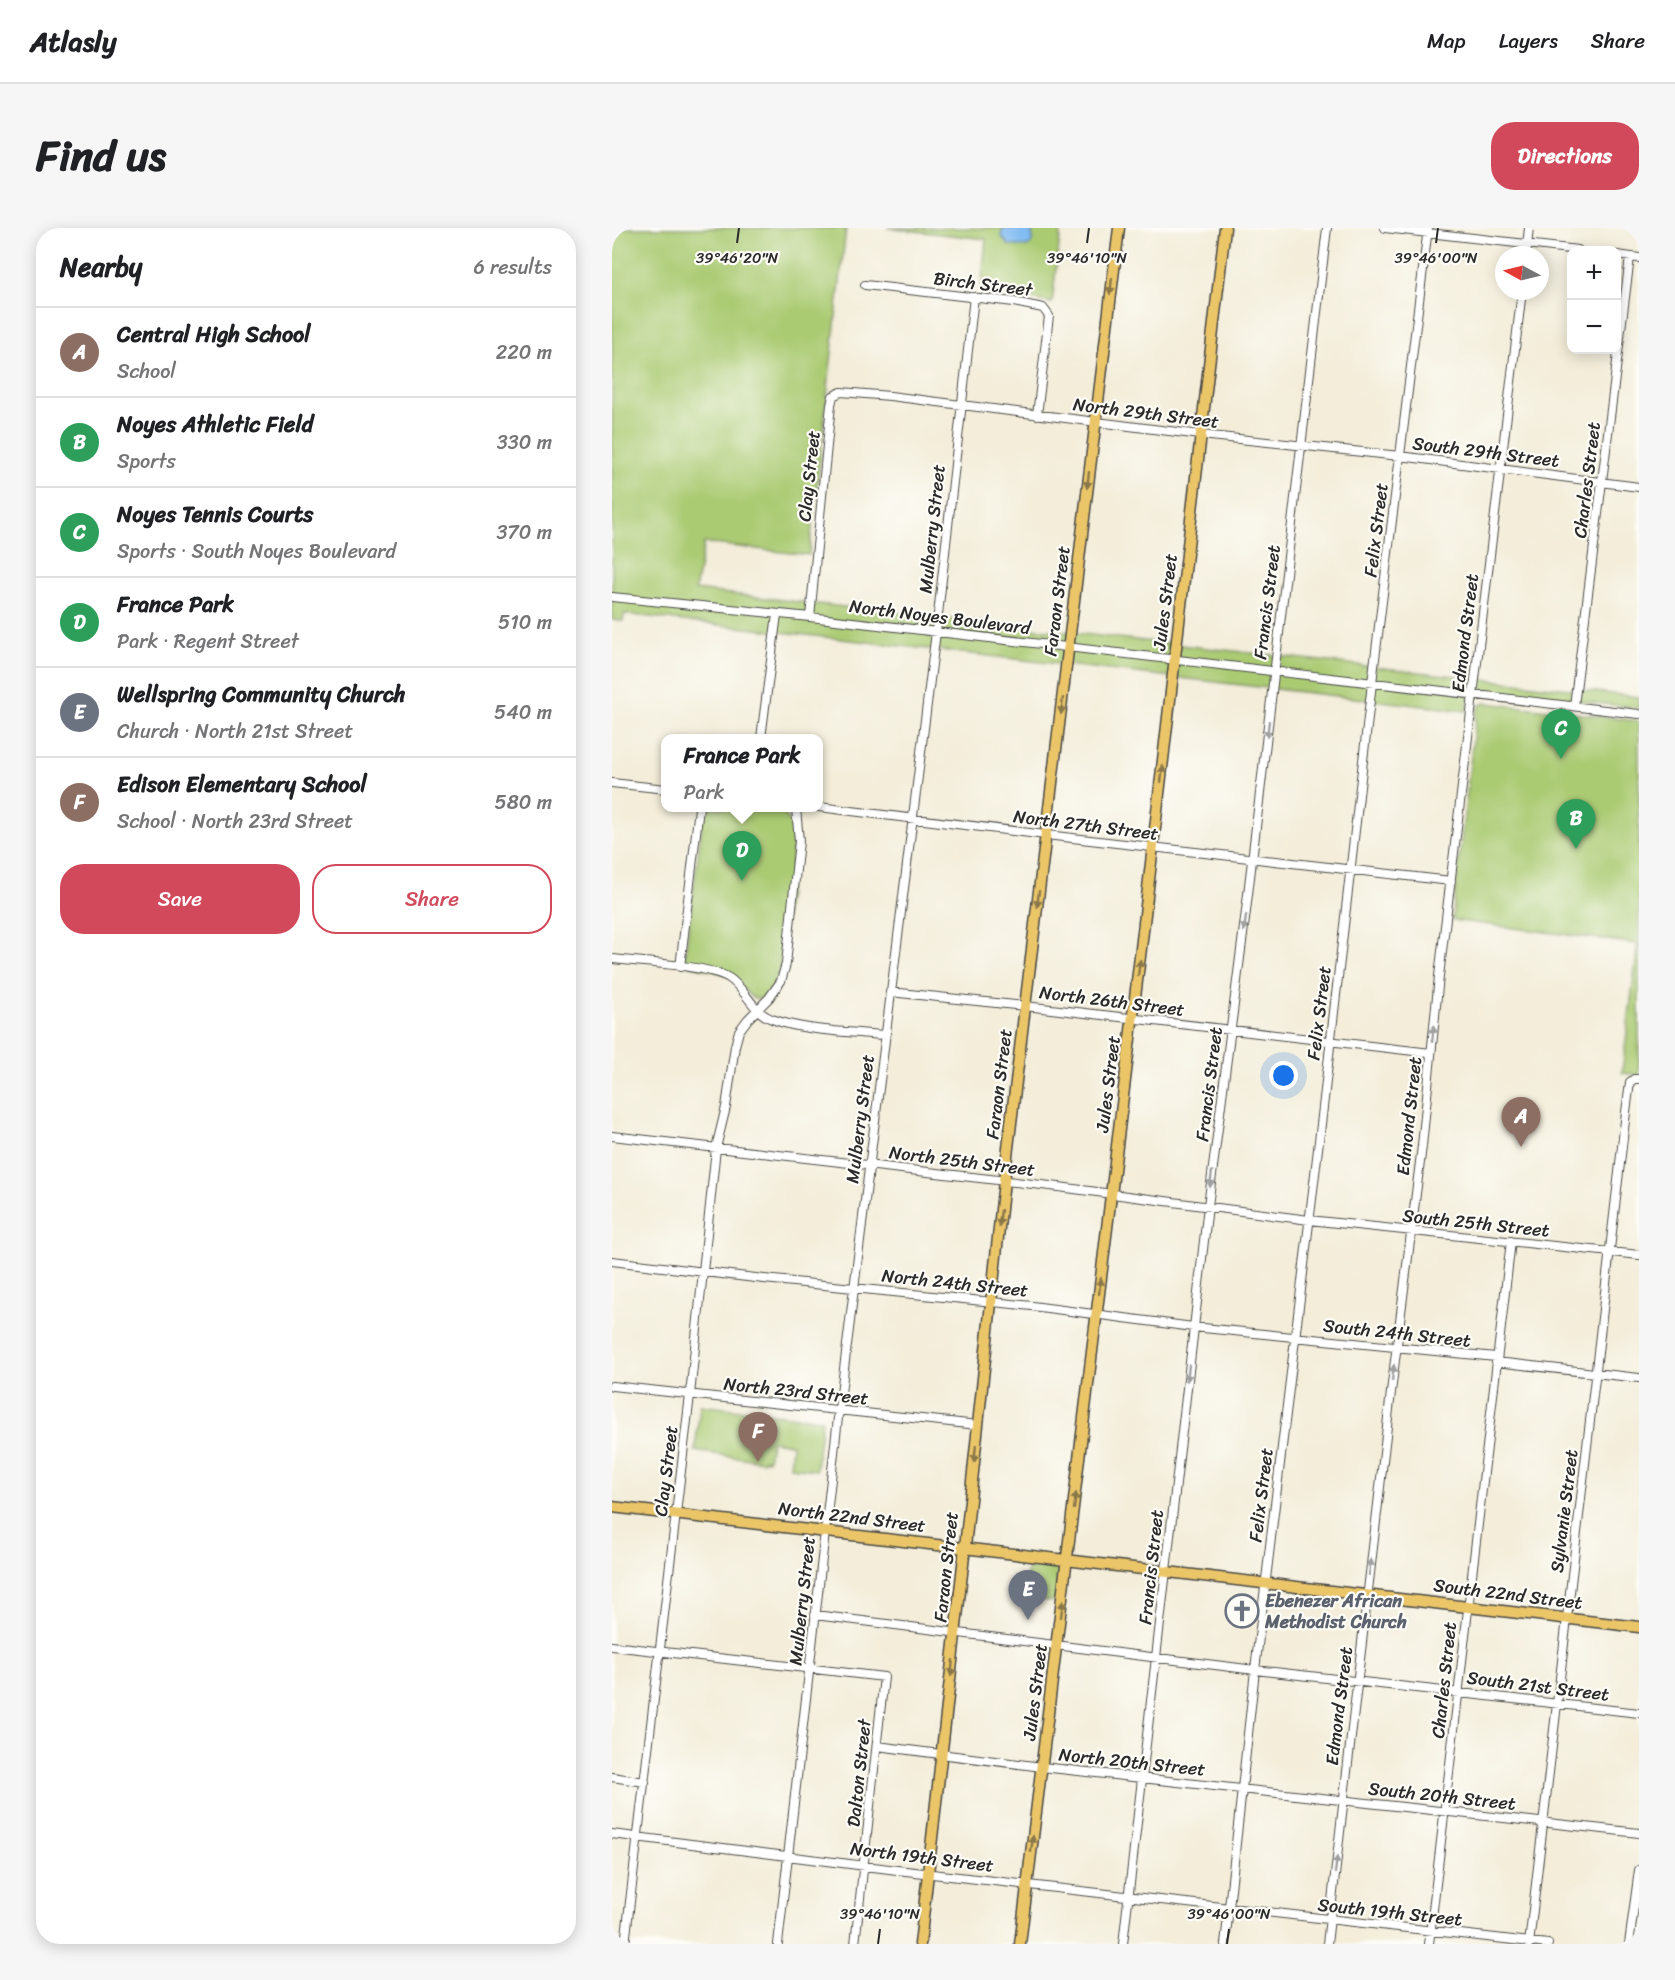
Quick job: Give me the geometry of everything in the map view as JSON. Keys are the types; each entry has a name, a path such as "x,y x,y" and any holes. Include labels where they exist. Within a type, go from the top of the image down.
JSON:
{"main road":[{"name":"Faraon Street","path":"920,1944 1004,1181 1119,228"},
{"name":"Jules Street","path":"1020,1944 1133,1018 1225,228"},
{"name":"North 22nd Street","path":"612,1507 1266,1584"},
{"name":"South 22nd Street","path":"1266,1584 1639,1627"}],"street":[{"name":"Francis Street","path":"1123,1944 1193,1327 1252,858 1327,228"},
{"path":"1385,228 1428,231 1567,249"},
{"path":"1527,244 1529,228"},
{"name":"Felix Street","path":"1225,1944 1294,1338 1428,231"},
{"path":"1621,256 1639,258"},
{"name":"Charles Street","path":"1574,706 1630,257"},
{"name":"Birch Street","path":"865,285 974,297 1043,308 1049,316 1037,415"},
{"name":"Mulberry Street","path":"778,1944 838,1409 936,632 974,297"},
{"name":"Edmond Street","path":"1327,1944 1521,300"},
{"name":"Clay Street","path":"810,617 833,396 841,392 890,396"},
{"name":"North 29th Street","path":"890,396 1201,435 1400,456"},
{"name":"South 29th Street","path":"1400,456 1639,487"},
{"path":"612,597 612,602"},
{"name":"North Noyes Boulevard","path":"612,597 810,617 1639,714"},
{"path":"762,734 777,614"},
{"path":"612,783 661,788"},
{"name":"North 27th Street","path":"823,807 1153,848 1451,881"},
{"path":"680,967 698,812"},
{"path":"757,1010 782,981 786,964 799,841 796,812"},
{"path":"612,959 680,967 726,977 740,988 757,1010 769,1018 786,1024 885,1035"},
{"name":"North 26th Street","path":"890,992 1431,1053"},
{"name":"Clay Street","path":"626,1944 690,1395 716,1148 726,1107 739,1031 757,1010"},
{"name":"Sylvanie Street","path":"1529,1943 1630,1082 1639,1079"},
{"name":"North 25th Street","path":"612,1136 1111,1193 1309,1220"},
{"name":"South 25th Street","path":"1309,1220 1639,1255"},
{"name":"Charles Street","path":"1429,1944 1511,1241"},
{"name":"North 24th Street","path":"612,1260 1294,1338"},
{"name":"South 24th Street","path":"1294,1338 1396,1348 1639,1378"},
{"name":"North 23rd Street","path":"612,1386 978,1425"},
{"name":"South 21st Street","path":"815,1615 1255,1670 1639,1713"},
{"path":"612,1646 809,1669"},
{"name":"Dalton Street","path":"809,1669 884,1677 855,1944"},
{"name":"North 20th Street","path":"877,1746 1242,1789"},
{"path":"612,1778 645,1782"},
{"name":"South 20th Street","path":"1242,1789 1639,1833"},
{"name":"North 19th Street","path":"612,1834 1228,1909"},
{"path":"1629,1944 1639,1870"},
{"name":"South 19th Street","path":"1228,1909 1548,1944"}],"green space":[{"path":"612,228 846,228 809,555 704,543 695,590 1639,697 1639,708 1470,689 1467,711 624,614 623,621 612,620"},
{"path":"887,228 1061,228 1052,303 981,290 986,239"},
{"path":"1481,704 1639,721 1639,1075 1622,1073 1638,944 1452,920 1476,713"},
{"path":"703,812 783,812 790,822 794,837 780,966 771,989 763,998 752,997 734,979 689,965 685,957"},
{"path":"700,1405 822,1420 816,1470 790,1467 792,1444 771,1441 768,1460 763,1461 695,1451"},
{"path":"1028,1561 1059,1565 1056,1602 1024,1598"}],"water":[{"path":"1003,228 1031,228 1032,241 1027,247 1008,245 1001,235"}],"place":[{"name":"Noyes Tennis Courts","path":"1561,759"},
{"name":"Noyes Athletic Field","path":"1576,849"},
{"name":"France Park","path":"742,881"},
{"name":"Central High School","path":"1521,1147"},
{"name":"Edison Elementary School","path":"758,1462"},
{"name":"Ebenezer African Methodist Church","path":"1242,1611"},
{"name":"Wellspring Community Church","path":"1028,1620"}]}
